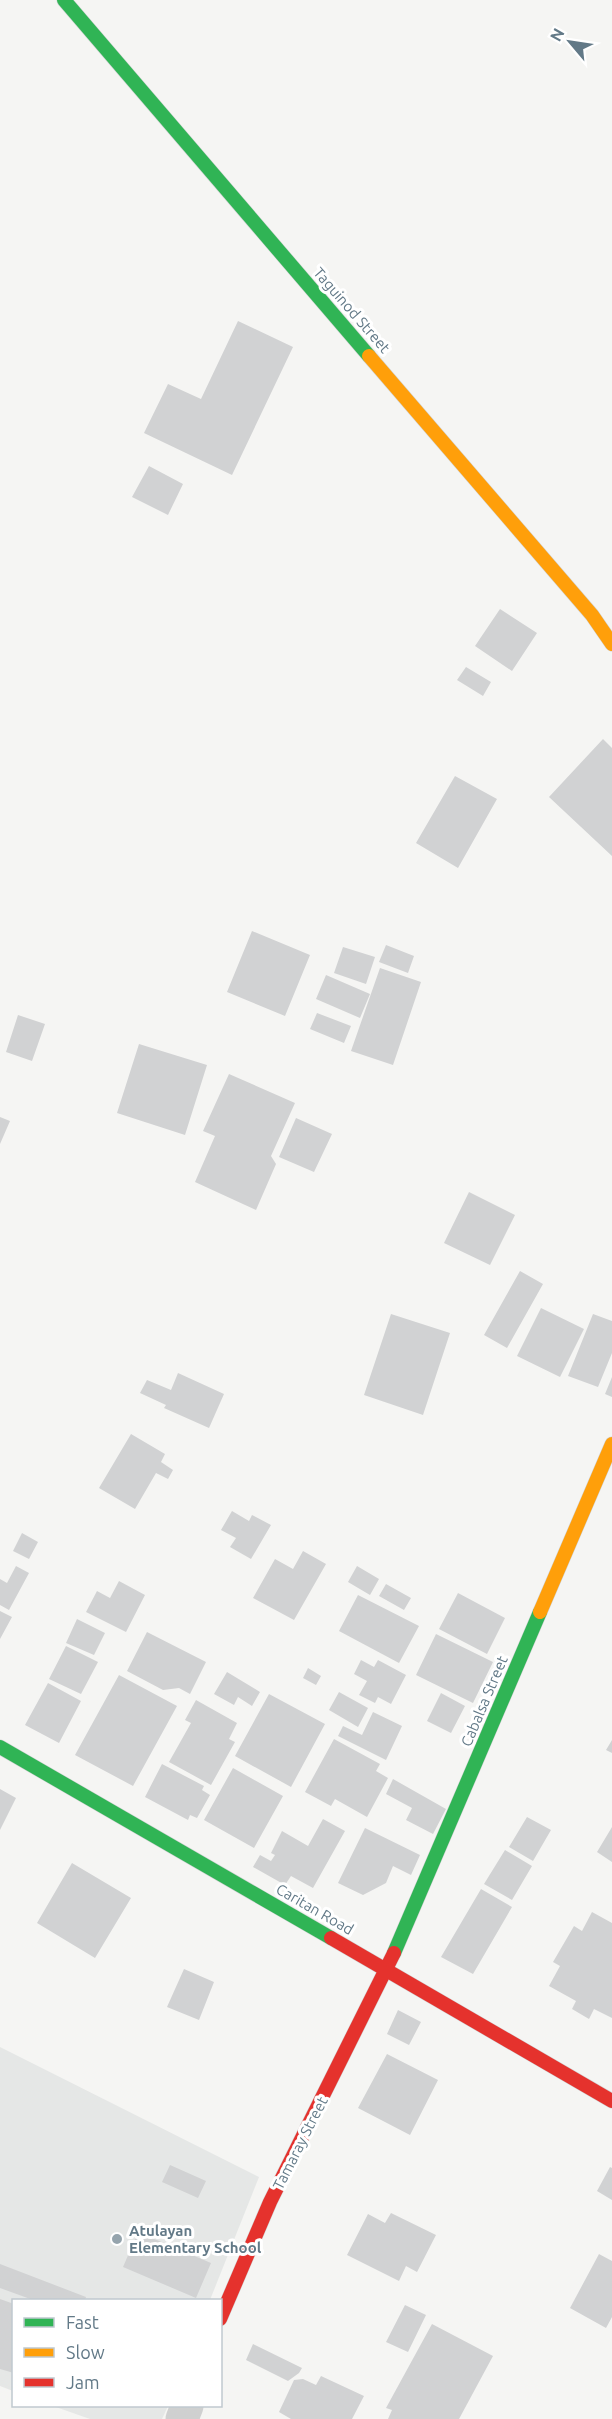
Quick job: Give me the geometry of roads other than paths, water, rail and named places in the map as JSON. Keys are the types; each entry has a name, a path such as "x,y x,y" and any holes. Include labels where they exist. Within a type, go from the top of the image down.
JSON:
{"street":[{"name":"Taguinod Street","path":"64,0 592,615 612,644"},
{"name":"Cabalsa Street","path":"387,1970 612,1444"},
{"name":"Caritan Road","path":"0,1747 612,2101"},
{"name":"Tamaray Street","path":"222,2314 270,2202 387,1970"}],"place":[{"name":"Atulayan Elementary School","path":"117,2239"}]}
